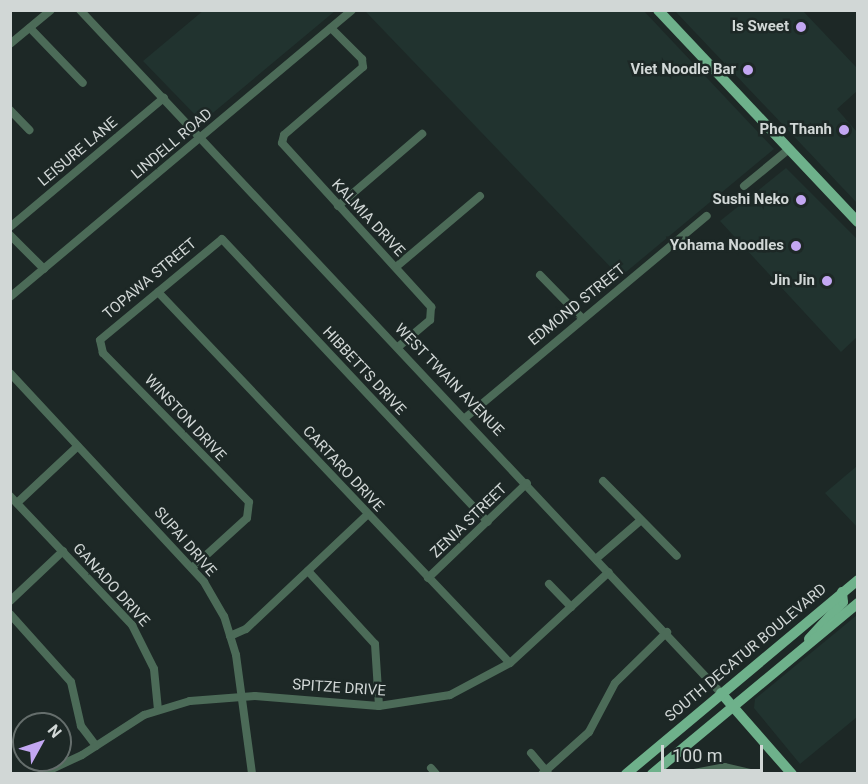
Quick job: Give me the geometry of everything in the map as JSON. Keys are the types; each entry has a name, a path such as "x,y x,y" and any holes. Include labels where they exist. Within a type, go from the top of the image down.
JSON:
{"main road":[{"path":"658,10 858,222"},
{"name":"SOUTH DECATUR BOULEVARD","path":"626,774 858,580"},
{"path":"804,647 819,622 843,602 842,592"},
{"path":"652,774 858,603"},
{"name":"WEST TWAIN AVENUE","path":"721,693 792,774"}],"street":[{"path":"10,44 51,10"},
{"name":"WEST TWAIN AVENUE","path":"80,10 667,632 721,693"},
{"name":"LINDELL ROAD","path":"10,297 352,10"},
{"path":"30,28 83,83"},
{"name":"KALMIA DRIVE","path":"331,28 362,58 363,67 284,135 282,143 428,301 432,313 398,347"},
{"name":"LEISURE LANE","path":"10,227 164,98"},
{"path":"10,110 29,130"},
{"path":"338,206 422,134"},
{"path":"744,186 789,149"},
{"path":"396,267 480,196"},
{"name":"EDMOND STREET","path":"465,418 581,317 707,216"},
{"path":"10,234 44,269"},
{"name":"TOPAWA STREET","path":"99,344 102,336 222,239"},
{"name":"HIBBETTS DRIVE","path":"222,239 488,522"},
{"path":"540,274 581,317"},
{"name":"CARTARO DRIVE","path":"158,292 510,663"},
{"name":"WINSTON DRIVE","path":"99,344 250,510 192,568"},
{"name":"SUPAI DRIVE","path":"10,373 192,568 231,636 252,774"},
{"path":"17,503 78,446"},
{"path":"603,481 676,556"},
{"name":"ZENIA STREET","path":"428,578 527,483"},
{"name":"GANADO DRIVE","path":"10,496 132,625 149,652 158,710"},
{"path":"231,636 246,629 368,514"},
{"path":"597,558 641,519"},
{"path":"10,601 63,551"},
{"path":"308,571 375,644 379,706"},
{"name":"SPITZE DRIVE","path":"41,774 96,746 158,710 240,696 379,706 450,696 510,663 609,572"},
{"path":"549,584 571,607"},
{"path":"10,614 71,682 81,726 96,746"},
{"path":"531,753 545,772 589,732 615,683 667,632"},
{"path":"689,774 724,767 754,774"}],"shaded area":[{"path":"204,10 335,11 202,122 143,61"},
{"path":"643,10 774,149 620,277 366,12"},
{"path":"675,11 803,11 857,68 857,91 837,109 857,132 857,203"},
{"path":"786,168 857,239 857,337 841,352 720,221"},
{"path":"857,466 857,527 825,493"},
{"path":"857,615 857,717 800,764 754,708 755,699"}],"place":[{"name":"Is Sweet","path":"801,27"},
{"name":"Viet Noodle Bar","path":"748,70"},
{"name":"Pho Thanh","path":"844,130"},
{"name":"Sushi Neko","path":"801,200"},
{"name":"Yohama Noodles","path":"796,246"},
{"name":"Jin Jin","path":"827,281"}]}
